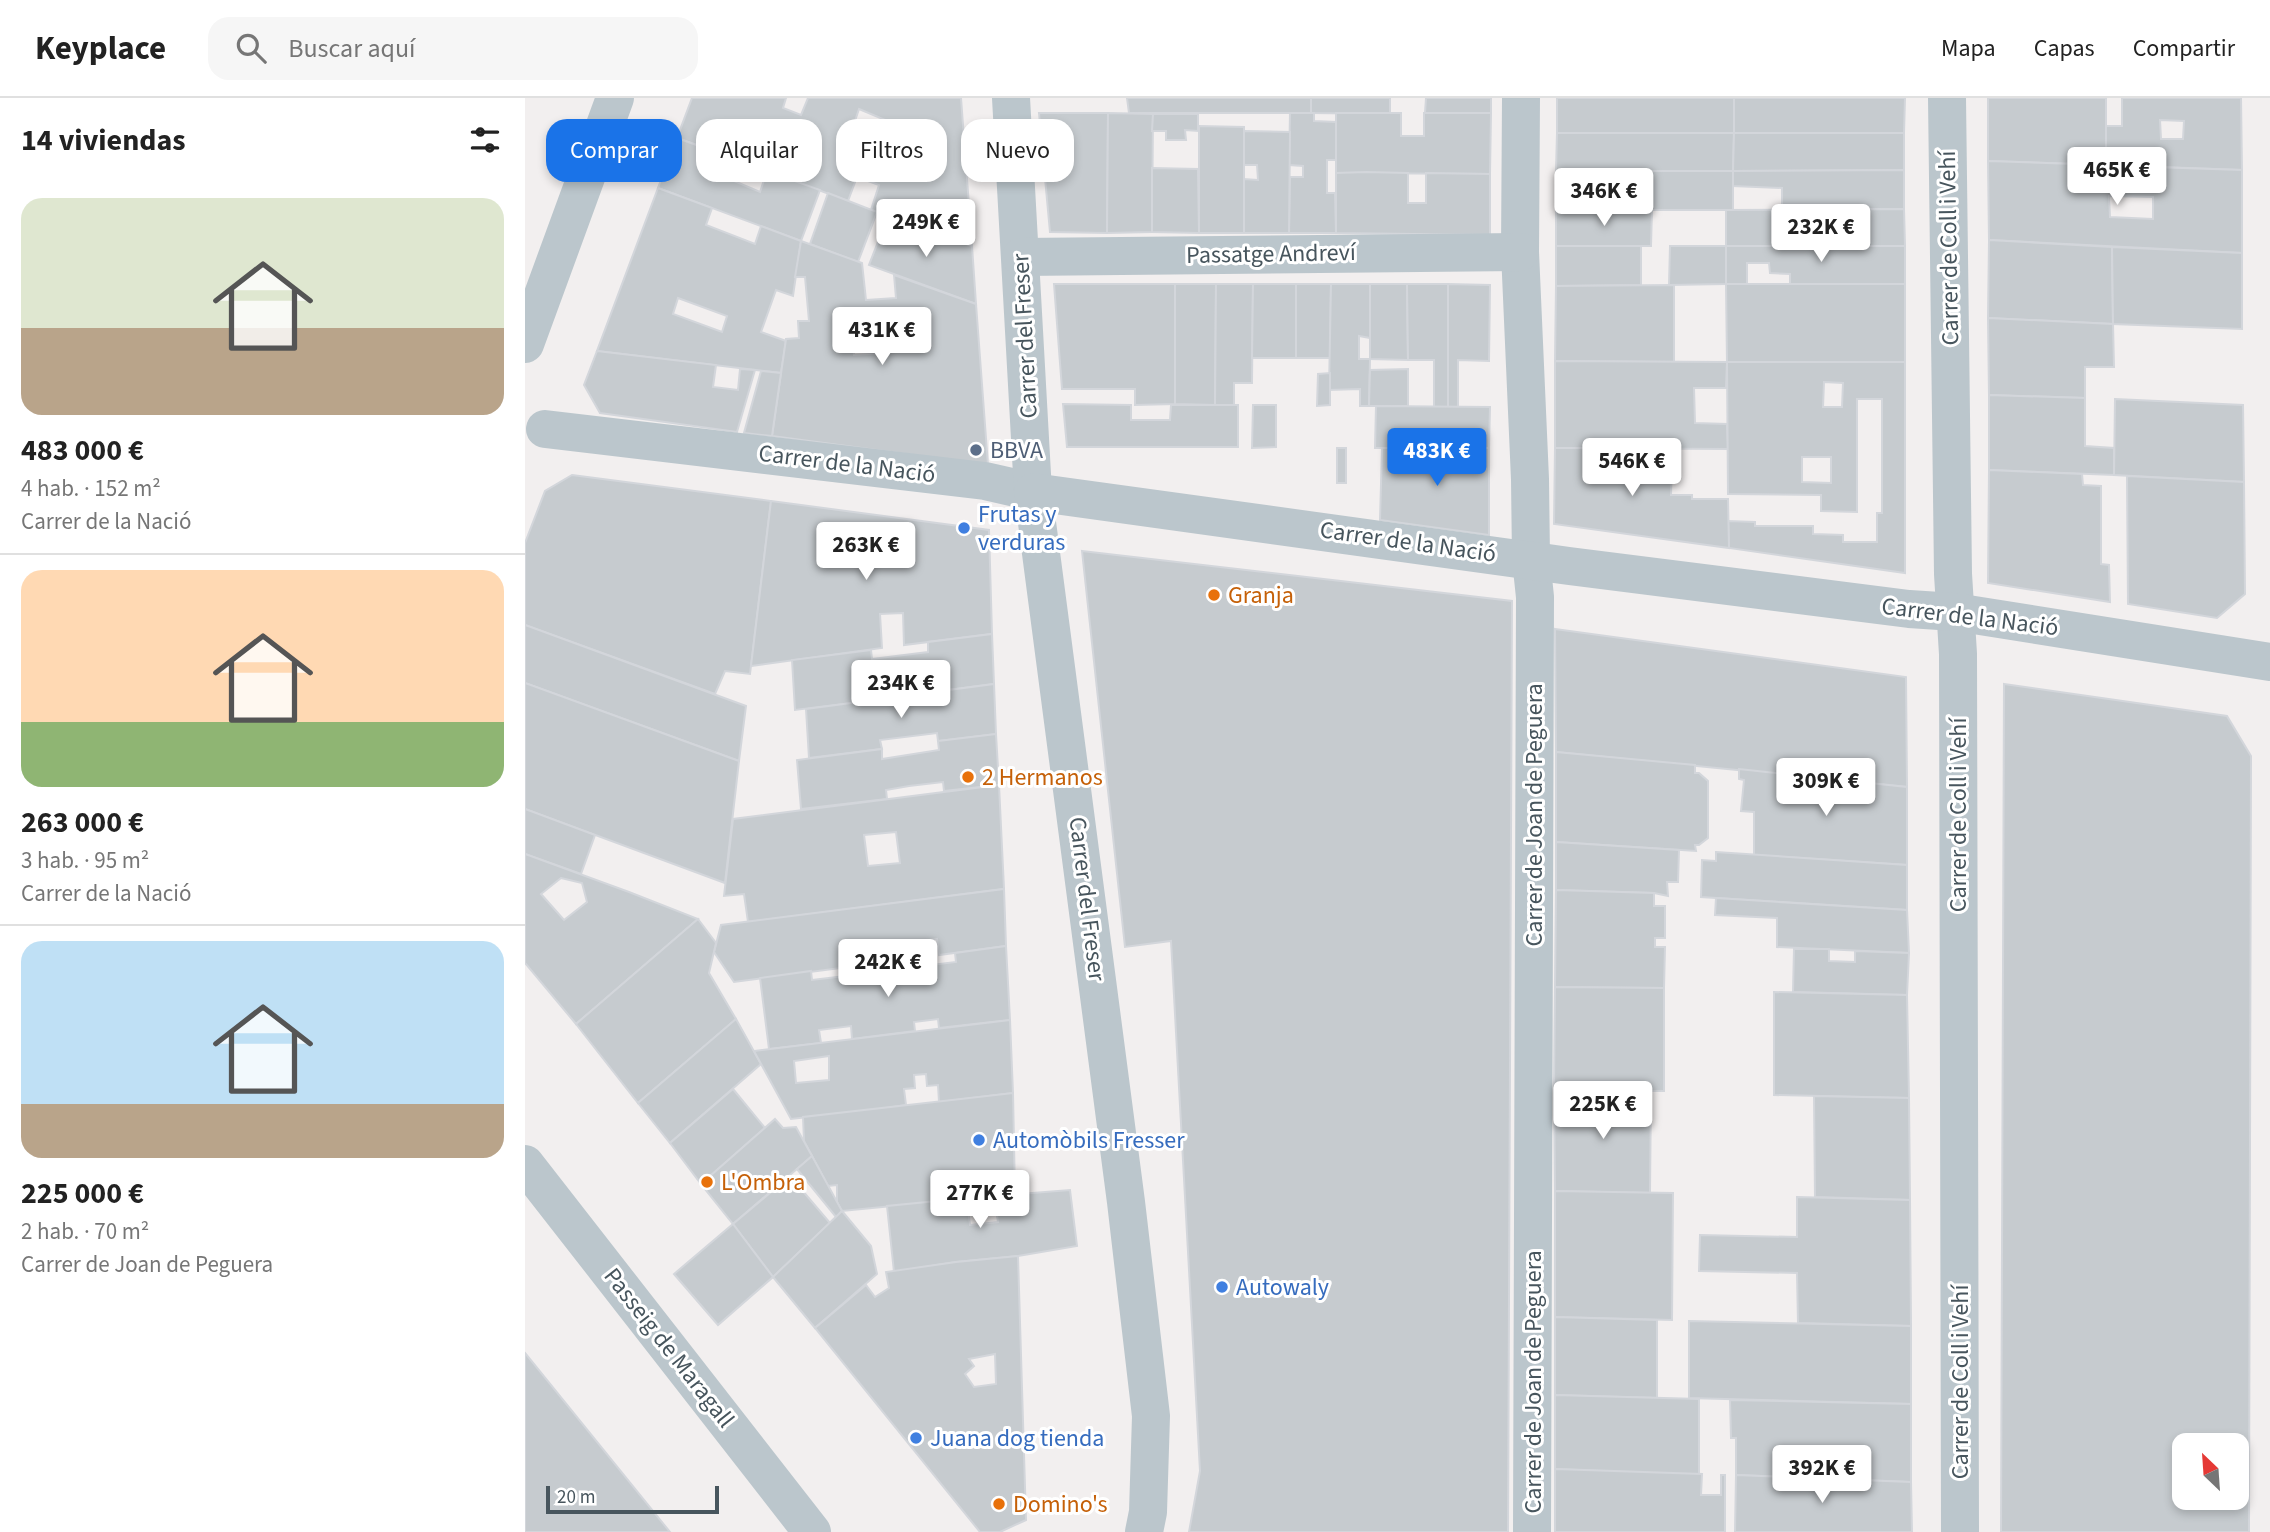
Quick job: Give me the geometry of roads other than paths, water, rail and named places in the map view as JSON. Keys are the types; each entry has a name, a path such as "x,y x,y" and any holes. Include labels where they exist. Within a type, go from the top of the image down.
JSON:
{"street":[{"path":"525,344 615,98"},
{"name":"Carrer del Freser","path":"1011,98 1033,492 1126,1202 1151,1416 1148,1512 1144,1532"},
{"name":"Carrer de Joan de Peguera","path":"1521,98 1520,252 1531,559 1535,597 1532,1532"},
{"name":"Carrer de Coll i Vehí","path":"1947,98 1955,612 1958,654 1960,1532"},
{"name":"Passatge Andreví","path":"1021,257 1520,252"},
{"name":"Carrer de la Nació","path":"545,429 985,481 1033,492 1909,609 1955,612 2270,662"},
{"name":"Passeig de Maragall","path":"525,1164 812,1532"}],"place":[{"name":"BBVA","path":"976,450"},
{"name":"Frutas y verduras","path":"964,528"},
{"name":"Granja","path":"1214,595"},
{"name":"2 Hermanos","path":"968,777"},
{"name":"Automòbils Fresser","path":"979,1140"},
{"name":"L'Ombra","path":"707,1182"},
{"name":"Autowaly","path":"1222,1287"},
{"name":"Juana dog tienda","path":"916,1438"},
{"name":"Domino's","path":"999,1504"}]}
